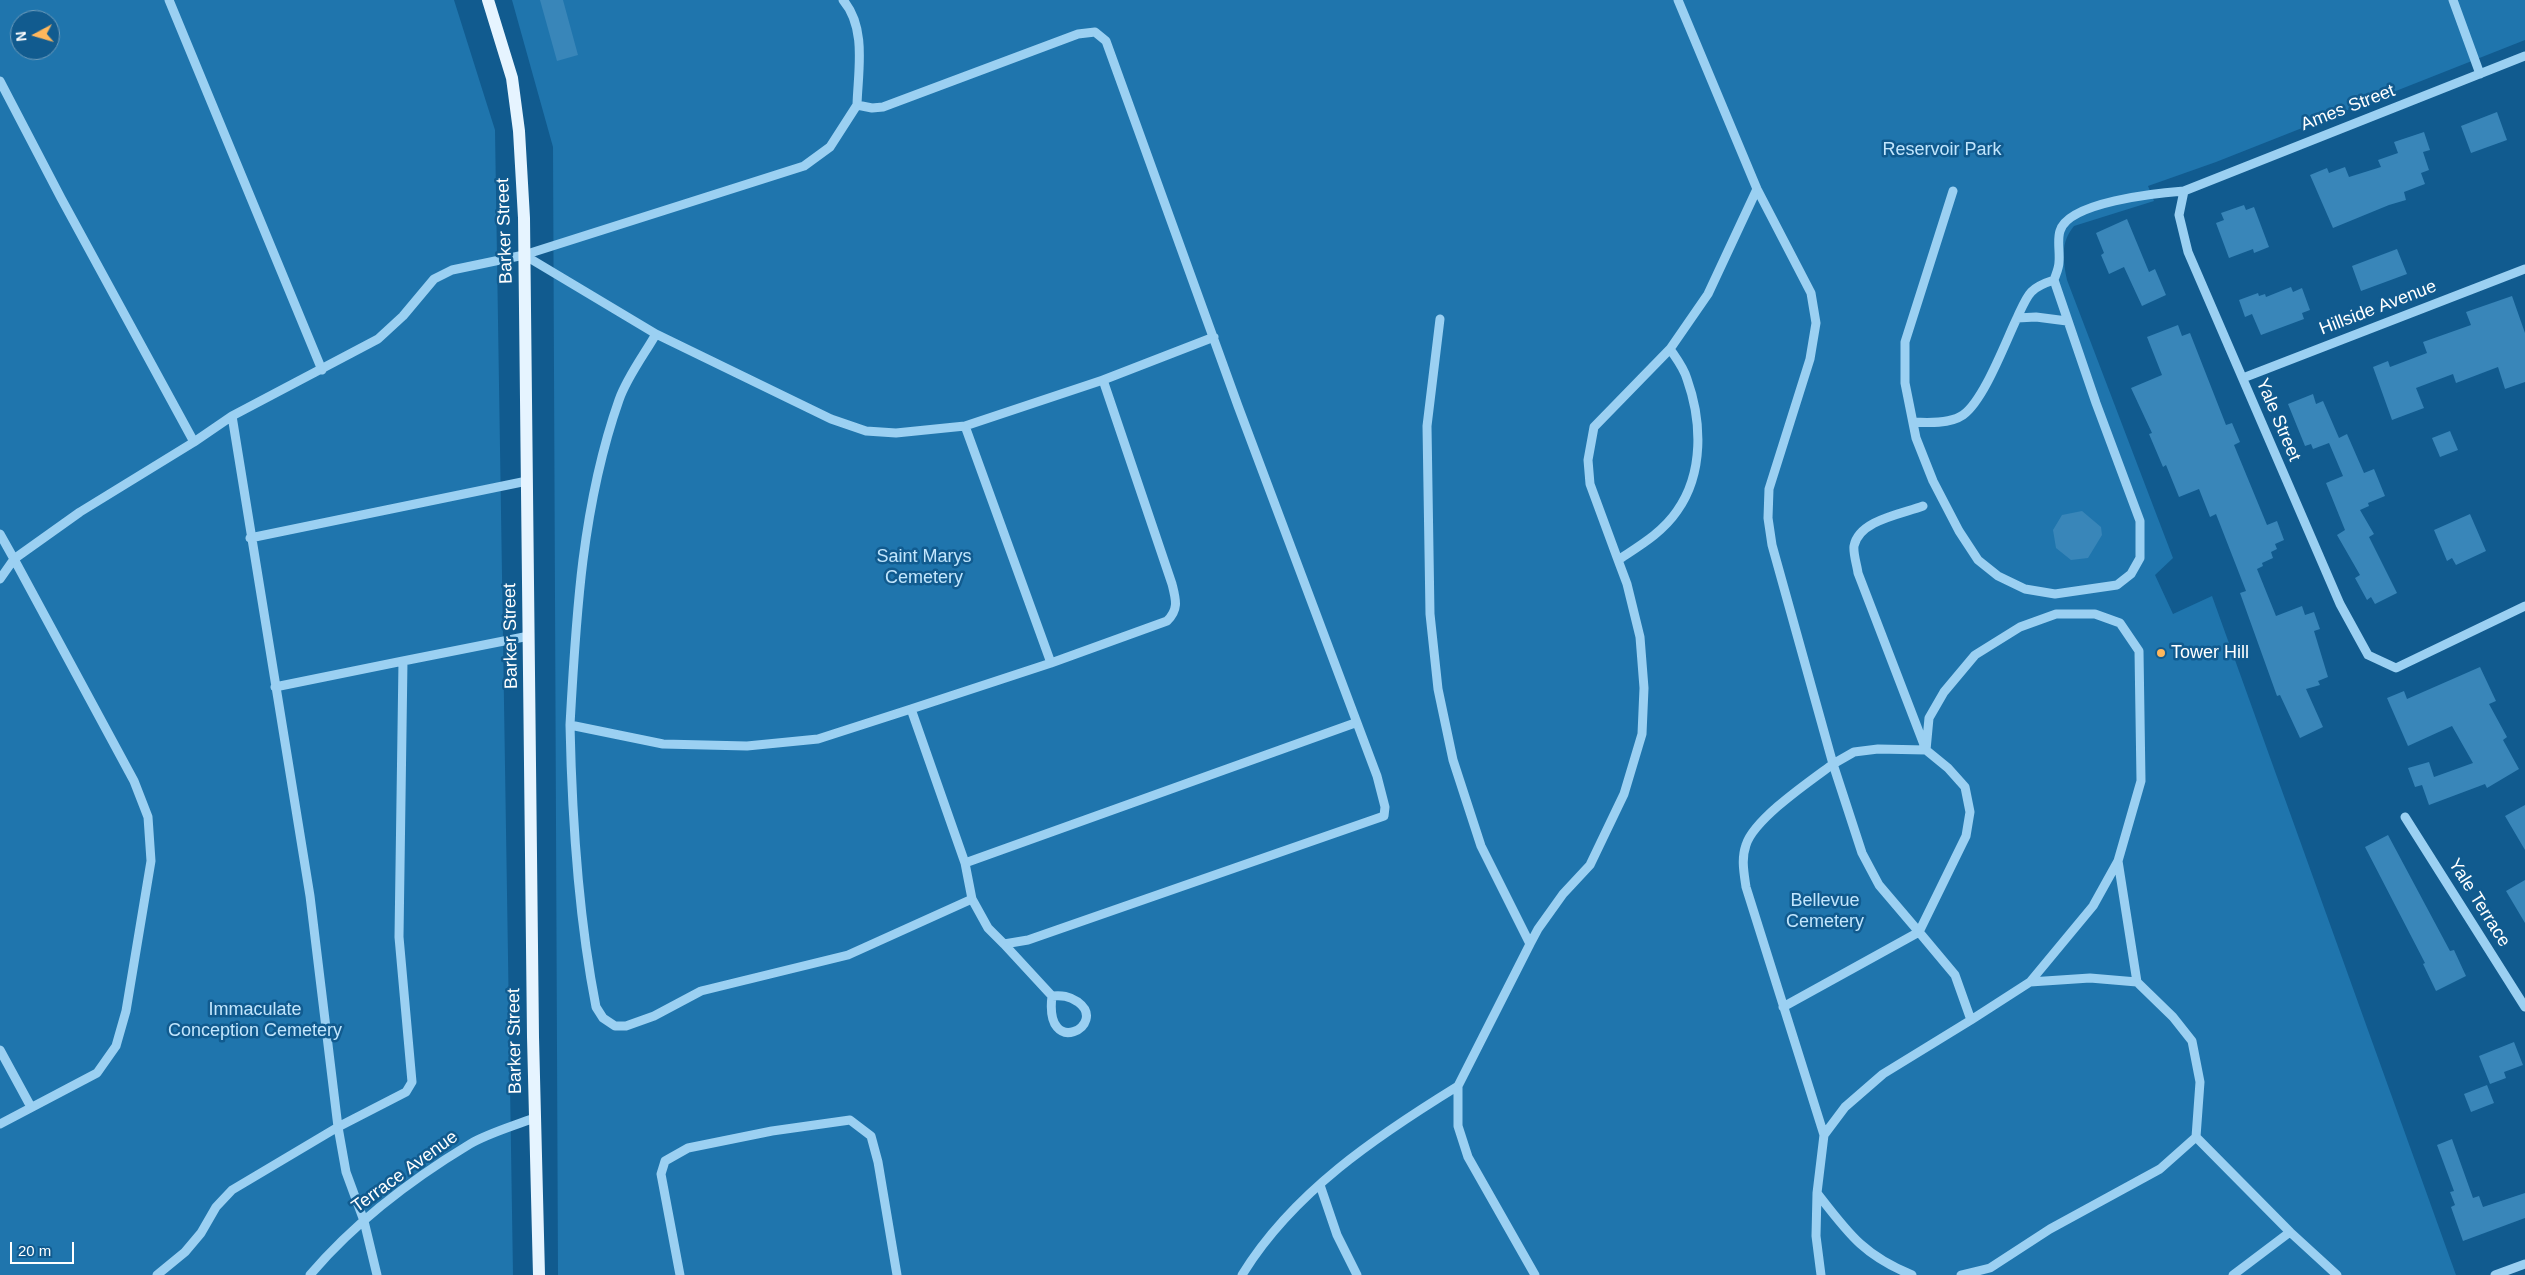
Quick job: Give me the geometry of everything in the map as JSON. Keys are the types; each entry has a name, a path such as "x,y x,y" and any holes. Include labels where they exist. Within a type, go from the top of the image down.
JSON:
{"main road":[{"name":"Barker Street","path":"488,0 512,78 519,131 524,255 534,1118 539,1275"}],"street":[{"path":"168,0 322,370"},
{"path":"0,579 14,559 80,512 194,442 232,416 378,339 403,316 434,279 452,270 524,255 804,166 830,147 857,105 860,52 856,26 843,0"},
{"path":"1678,0 1757,189 1811,293 1816,323 1810,359 1769,489 1768,518 1772,545 1833,764 1862,853 1879,885 1955,975 1971,1020"},
{"path":"2453,0 2480,74"},
{"path":"857,105 872,108 883,107 1078,34 1095,32 1106,41 1238,406 1377,776 1385,807 1384,816 1095,918 1028,940 1004,944"},
{"name":"Ames Street","path":"2054,280 2059,264 2060,231 2067,218 2098,206 2144,194 2184,191 2525,56"},
{"path":"0,81 61,198 194,442"},
{"path":"1535,1275 1468,1157 1458,1126 1458,1086 1538,929 1563,894 1590,865 1624,794 1642,734 1644,688 1640,637 1627,584 1590,484 1588,460 1594,427 1670,349 1708,294 1757,189"},
{"path":"1913,422 1934,423 1962,416 1977,402 2026,299 2036,286 2054,280 2067,321 2140,521 2140,558 2131,574 2117,585 2055,594 2025,589 1998,576 1978,560 1959,531 1933,481 1916,438 1904,383 1904,342 1953,191"},
{"name":"Yale Street","path":"2184,191 2179,215 2188,252 2340,604 2368,655 2396,668 2525,606"},
{"path":"524,255 656,334 814,411 866,431 896,433 965,426 1103,380 1214,337"},
{"name":"Hillside Avenue","path":"2243,378 2525,269"},
{"path":"2017,318 2036,317 2067,321"},
{"path":"1440,319 1428,426 1430,614 1438,689 1453,760 1481,846 1530,944"},
{"path":"656,334 619,398 592,493 576,612 570,725 571,795 587,961 596,1007 603,1018 615,1026 626,1026 654,1016 701,990 848,955 972,899"},
{"path":"1618,560 1655,535 1677,511 1690,487 1699,443 1696,415 1687,377 1670,349"},
{"path":"570,725 663,744 747,746 818,739 1051,663 1167,621 1175,613 1176,601 1172,584 1103,380"},
{"path":"232,416 250,538 310,896 338,1127 346,1172 364,1221 377,1275"},
{"path":"965,426 1051,663"},
{"path":"250,538 527,481"},
{"path":"1783,1007 1919,932 1966,836 1970,812 1964,787 1948,768 1926,750 1858,573 1854,548 1857,536 1874,523 1923,506"},
{"path":"0,534 134,781 148,817 151,836 151,861 126,1012 116,1046 97,1073 0,1124"},
{"path":"1824,1135 1845,1107 1883,1074 2030,982 2093,906 2118,861 2141,781 2139,651 2120,623 2095,614 2056,614 2020,627 1975,655 1944,692 1929,718 1926,750"},
{"path":"275,687 529,636"},
{"path":"157,1275 185,1252 201,1233 216,1207 232,1190 250,1177 338,1127 406,1092 412,1082 399,937 403,661"},
{"path":"911,709 965,863 972,899 988,928 1052,996"},
{"path":"965,863 1356,724"},
{"path":"1821,1275 1816,1236 1817,1193 1824,1135 1746,887 1742,864 1746,844 1763,821 1793,794 1833,764 1854,752 1926,750"},
{"name":"Yale Terrace","path":"2405,817 2525,1007"},
{"path":"1962,1275 1990,1268 2050,1230 2160,1169 2196,1137 2200,1082 2192,1040 2174,1017 2137,982 2118,861"},
{"path":"2030,982 2090,978 2137,982"},
{"path":"1062,995 1073,998 1083,1006 1087,1014 1086,1023 1079,1030 1068,1033 1059,1030 1052,1023 1050,1009 1052,996 1062,995"},
{"path":"0,1050 31,1107"},
{"path":"1242,1275 1274,1230 1349,1158 1398,1123 1458,1086"},
{"name":"Terrace Avenue","path":"310,1275 329,1253 380,1206 472,1143 534,1118"},
{"path":"680,1275 661,1174 665,1161 688,1148 772,1131 850,1120 871,1136 878,1162 897,1275"},
{"path":"2196,1137 2290,1232 2337,1275"},
{"path":"1320,1185 1337,1235 1357,1275"},
{"path":"1817,1193 1856,1243 1889,1266 1912,1275"},
{"path":"2233,1275 2290,1232"},
{"path":"2495,1275 2525,1264"}],"green space":[{"name":"Immaculate Conception Cemetery","path":"0,0 454,0 495,130 513,1275 0,1275"},
{"path":"512,0 2525,0 2525,40 2216,162 2148,186 2154,201 2074,226 2066,239 2064,252 2067,280 2173,558 2155,575 2173,614 2212,596 2456,1275 558,1275 553,147"}],"building":[{"path":"540,0 563,0 578,55 557,61"},
{"path":"2497,112 2507,140 2471,153 2461,126"},
{"path":"2424,132 2430,150 2423,152 2429,170 2421,173 2425,184 2404,192 2406,200 2333,228 2310,175 2327,168 2329,173 2345,167 2349,177 2381,167 2378,160 2398,153 2394,142"},
{"path":"2244,205 2246,210 2254,207 2269,247 2254,253 2253,249 2229,258 2216,223 2224,220 2221,213"},
{"path":"2127,219 2149,272 2155,269 2166,295 2142,306 2124,267 2109,274 2101,255 2104,253 2096,233"},
{"path":"2397,249 2407,274 2361,291 2352,266"},
{"path":"2291,287 2293,292 2302,288 2310,310 2302,313 2304,319 2261,335 2252,314 2245,317 2239,300 2258,293 2259,296 2265,294 2266,297"},
{"path":"2512,296 2525,333 2525,382 2505,389 2498,367 2456,383 2453,374 2416,388 2424,408 2392,420 2373,367 2388,361 2390,367 2427,353 2423,342 2471,325 2466,312"},
{"path":"2178,325 2182,336 2190,333 2226,425 2232,423 2240,442 2234,445 2267,525 2277,521 2284,540 2275,544 2277,549 2271,552 2273,558 2262,563 2263,566 2257,569 2276,616 2302,606 2305,615 2314,612 2320,629 2314,631 2328,677 2318,681 2320,685 2306,689 2323,727 2300,738 2280,695 2277,696 2240,593 2246,591 2216,514 2210,517 2199,489 2179,497 2166,465 2163,467 2149,434 2152,433 2131,388 2162,375 2147,337"},
{"path":"2313,394 2316,404 2323,401 2339,438 2347,434 2364,473 2374,469 2385,496 2368,503 2369,506 2360,510 2374,534 2369,537 2397,593 2375,604 2371,597 2367,600 2355,578 2360,575 2337,535 2345,530 2326,483 2343,476 2329,443 2313,449 2311,444 2305,446 2288,404"},
{"path":"2450,431 2458,450 2440,457 2432,438"},
{"path":"2082,511 2101,527 2102,535 2088,558 2071,560 2056,548 2053,530 2062,515"},
{"path":"2470,514 2486,551 2456,565 2452,558 2447,561 2434,530"},
{"path":"2480,667 2496,701 2489,704 2507,737 2503,740 2519,769 2487,788 2485,784 2429,805 2422,785 2415,787 2408,768 2429,762 2434,777 2473,763 2452,726 2408,746 2387,698 2404,691 2407,699"},
{"path":"2525,805 2525,850 2505,816"},
{"path":"2388,835 2450,951 2454,950 2466,976 2436,991 2423,964 2425,963 2365,847"},
{"path":"2525,880 2525,923 2506,891"},
{"path":"2514,1042 2523,1065 2504,1072 2506,1078 2490,1084 2479,1056"},
{"path":"2487,1085 2494,1103 2471,1112 2464,1094"},
{"path":"2452,1139 2473,1198 2479,1196 2483,1207 2525,1193 2525,1218 2463,1241 2451,1207 2455,1205 2450,1192 2454,1191 2437,1145"}],"place":[{"name":"Tower Hill","path":"2161,653"}],"park label":[{"name":"Reservoir Park","path":"1942,150"},
{"name":"Saint Marys Cemetery","path":"924,567"},
{"name":"Bellevue Cemetery","path":"1825,911"}]}
